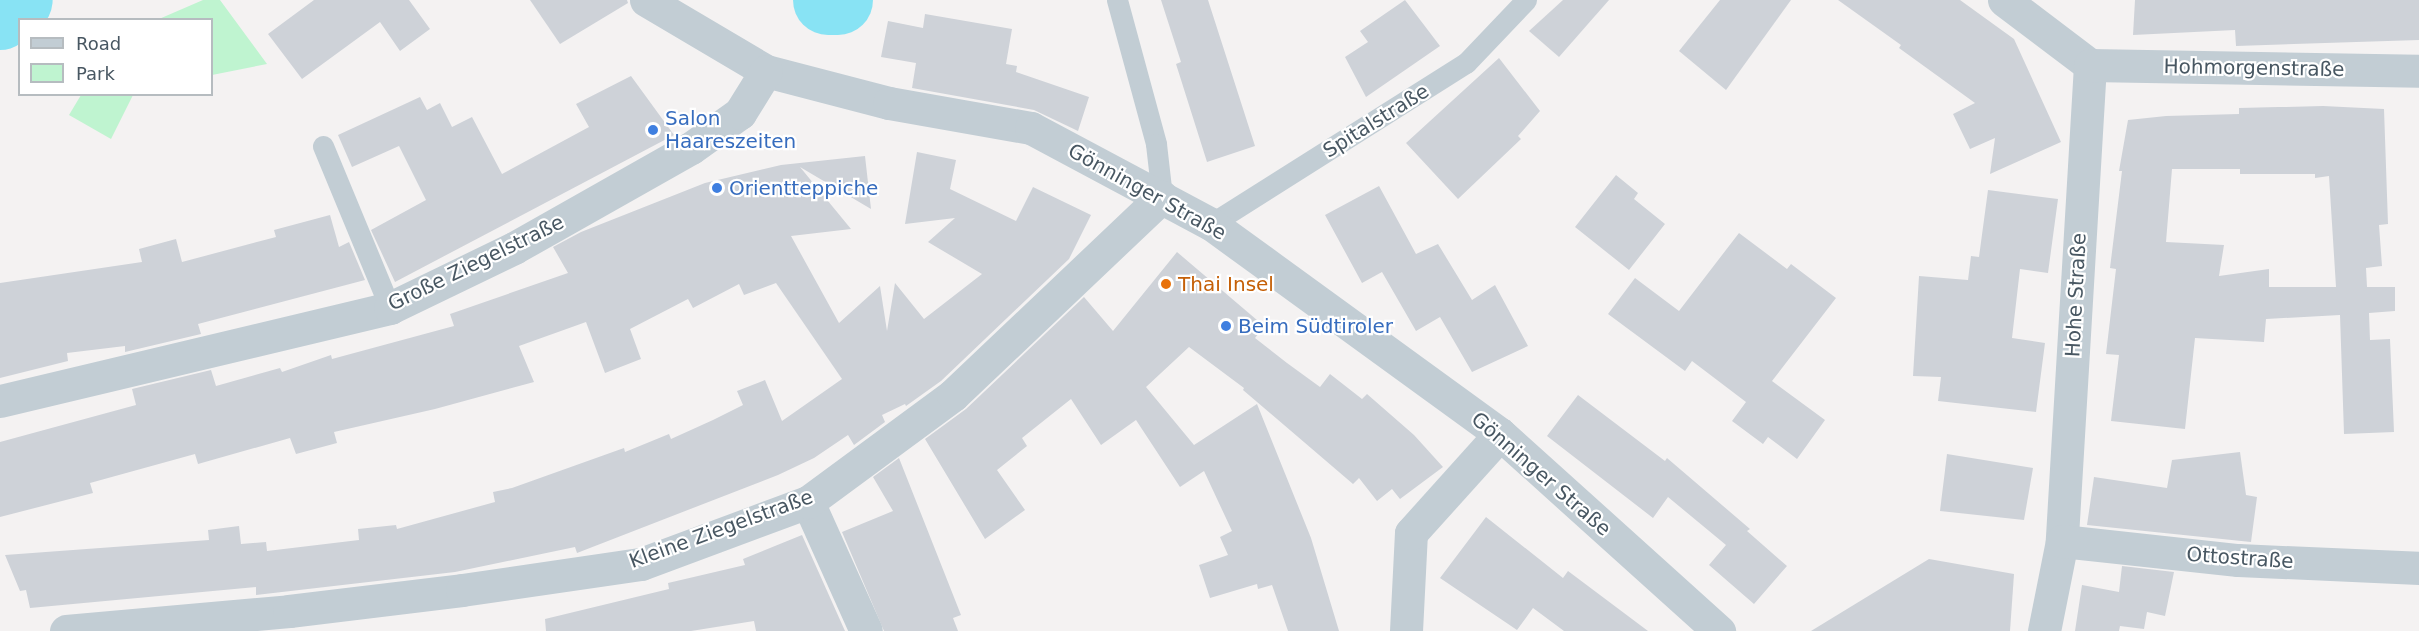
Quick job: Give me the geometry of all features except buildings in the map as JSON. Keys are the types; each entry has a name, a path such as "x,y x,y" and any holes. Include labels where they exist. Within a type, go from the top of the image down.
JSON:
{"street":[{"name":"Gönninger Straße","path":"646,0 766,71 889,104 1031,128 1211,224 1500,434 1719,631"},
{"path":"2004,0 2090,65"},
{"name":"Hohmorgenstraße","path":"2090,65 2419,71"},
{"name":"Hohe Straße","path":"2044,631 2062,541 2090,65"},
{"name":"Große Ziegelstraße","path":"0,401 390,308 514,248 691,148 740,113 766,71"},
{"name":"Kleine Ziegelstraße","path":"66,631 289,610 462,590 641,564 808,502 953,395 1161,197"},
{"path":"1406,631 1411,534 1500,434"},
{"path":"808,502 866,631"},
{"name":"Ottostraße","path":"2062,541 2238,561 2419,568"}],"lane":[{"path":"1118,0 1156,144 1161,197"},
{"name":"Spitalstraße","path":"1211,224 1466,63 1526,0"},
{"path":"323,147 390,308"}],"green space":[{"path":"203,0 220,0 267,64 213,75 213,18 161,18"},
{"path":"80,96 132,96 111,139 69,115"}],"waterway":[{"path":"0,15 18,0"},
{"path":"828,0 838,0"}],"place":[{"name":"Salon Haareszeiten","path":"653,130"},
{"name":"Orientteppiche","path":"717,188"},
{"name":"Thai Insel","path":"1166,284"},
{"name":"Beim Südtiroler","path":"1226,326"}]}
